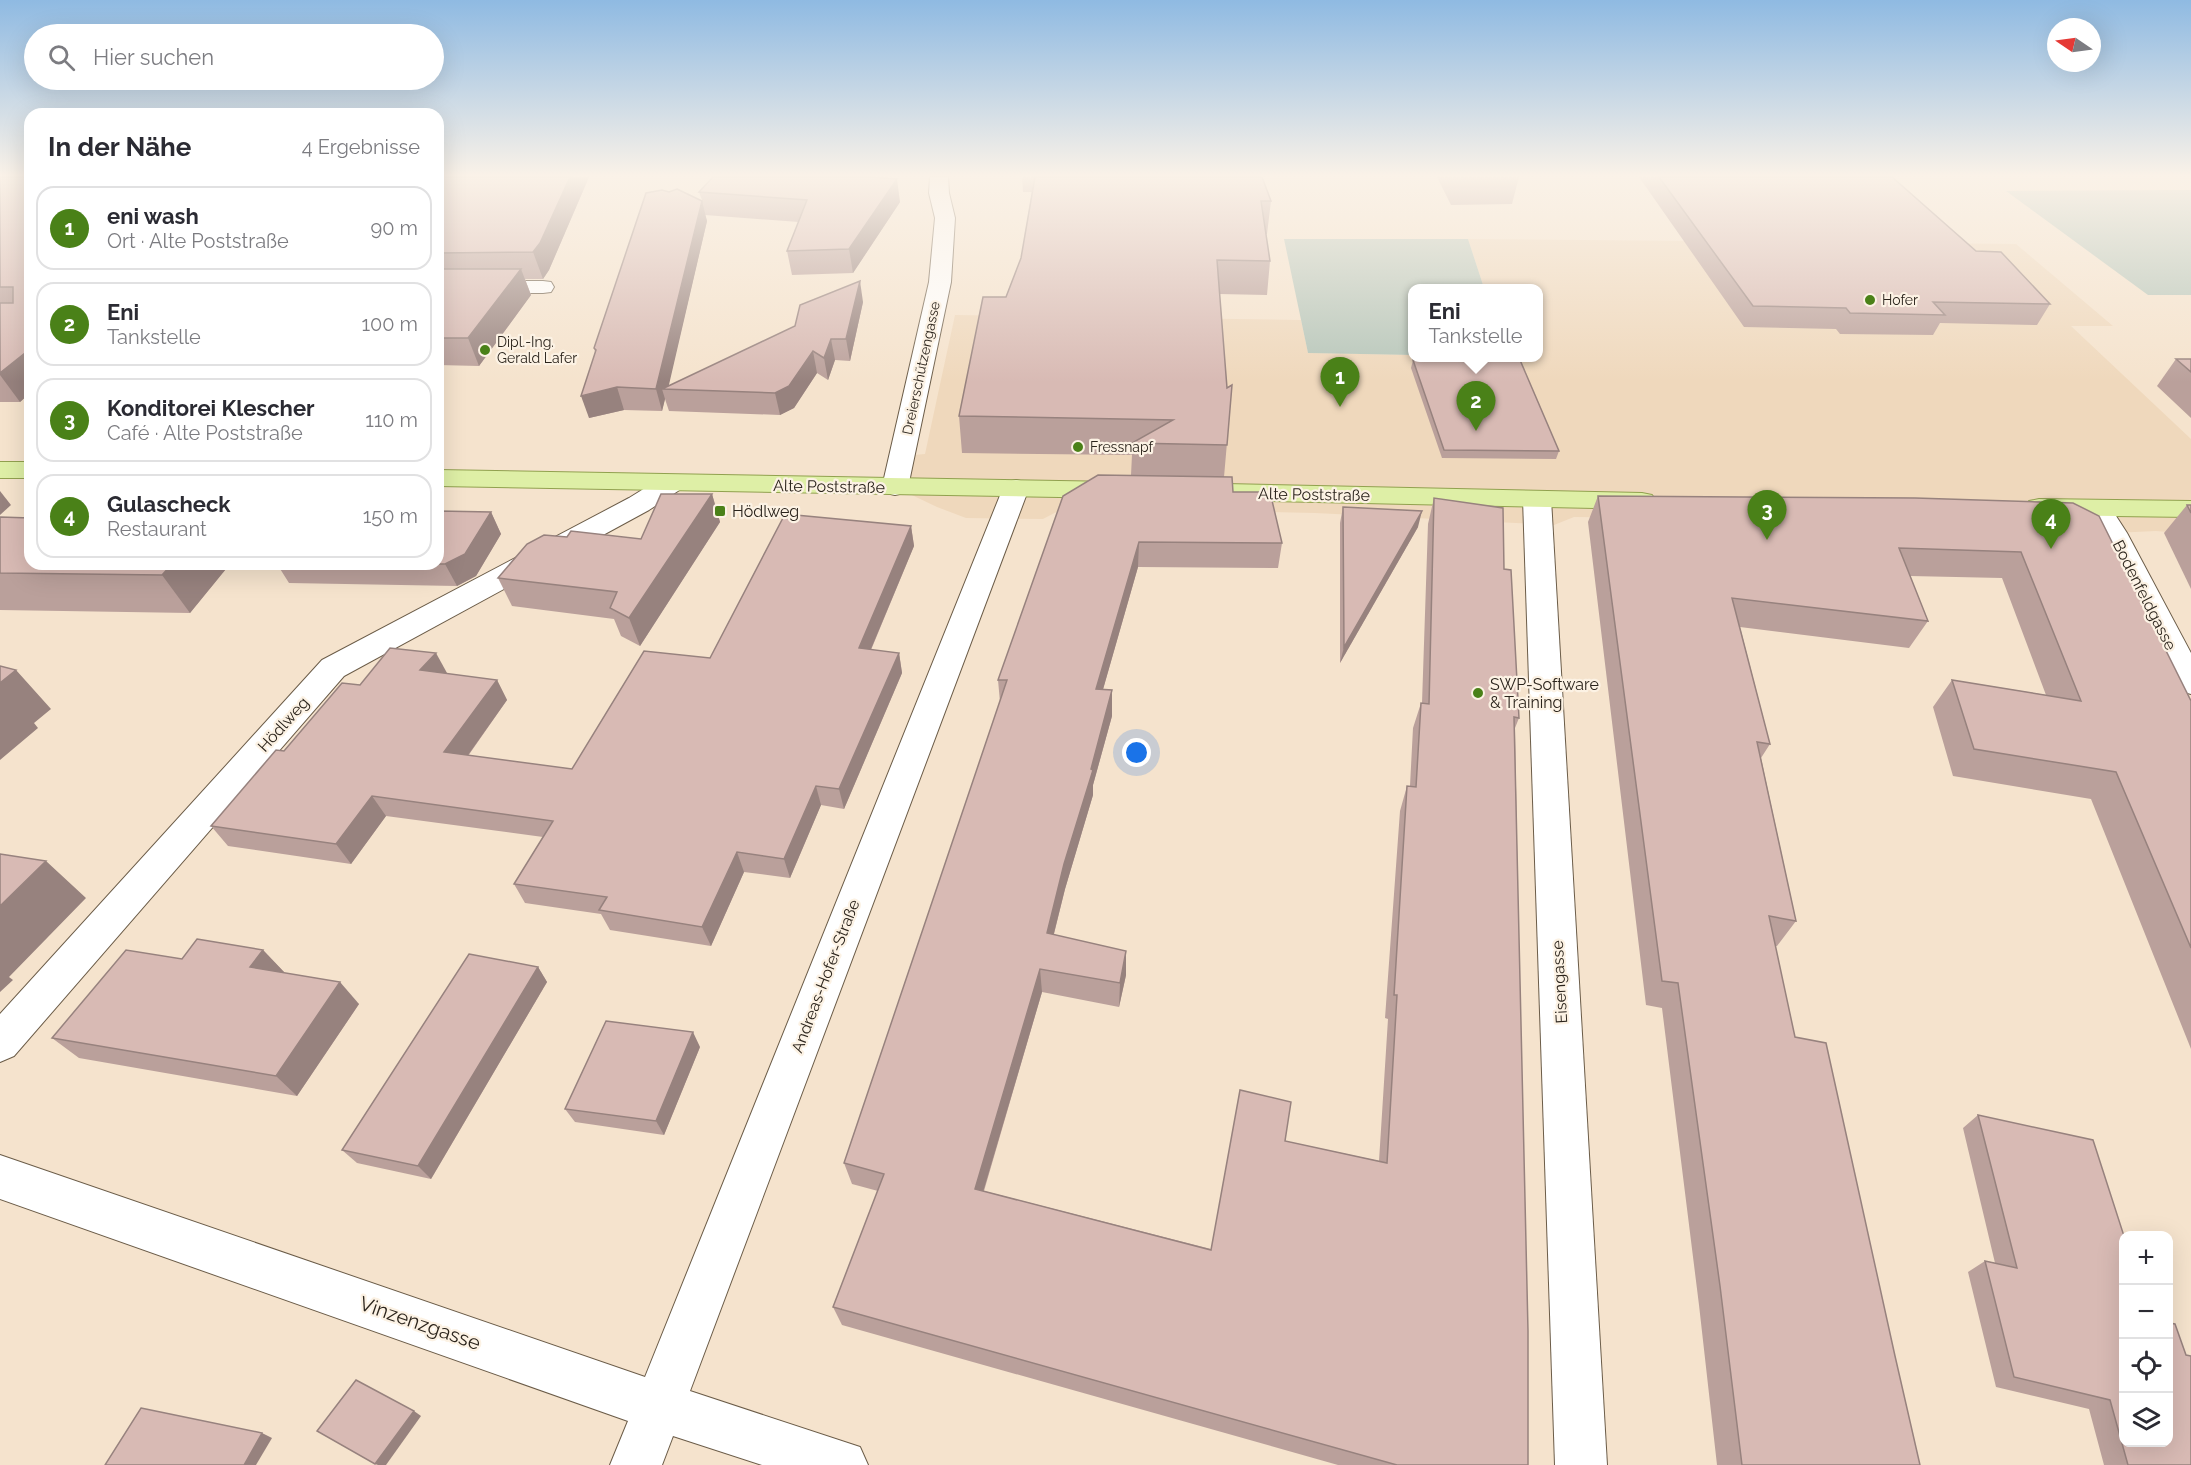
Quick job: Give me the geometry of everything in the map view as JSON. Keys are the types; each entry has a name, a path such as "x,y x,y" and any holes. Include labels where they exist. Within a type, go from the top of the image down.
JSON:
{"main road":[{"path":"0,470 24,470"},
{"name":"Alte Poststraße","path":"444,478 1137,491"},
{"name":"Alte Poststraße","path":"1205,492 1670,501"},
{"path":"2019,507 2191,509"}],"street":[{"name":"Dreierschützengasse","path":"895,487 940,282 943,245"},
{"path":"444,287 543,287"},
{"name":"Hödlweg","path":"0,1043 333,668 639,504 672,483"},
{"name":"Andreas-Hofer-Straße","path":"636,1465 657,1406 1016,488"},
{"name":"Eisengasse","path":"1537,499 1581,1465"},
{"name":"Bodenfeldgasse","path":"2097,508 2113,533 2191,683"},
{"name":"Vinzenzgasse","path":"0,1178 657,1406 842,1465"}],"shaded area":[{"path":"1470,245 2018,245 2113,326 2071,326 2191,439 2191,534 2156,531 2113,533 2031,522 1574,517 1554,525 1315,513 1064,508 1043,519 966,518 895,487 902,456 925,454 955,315 1301,320 1308,353 1408,355 1408,362 1543,362 1543,284 1483,284"}],"green space":[{"path":"1285,245 1470,245 1483,284 1408,284 1408,355 1308,353"},
{"path":"2080,245 2191,245 2191,295 2148,295"}],"building":[{"path":"0,245 24,245 24,354 0,373 0,303 13,303 13,287 0,287"},
{"path":"444,245 538,245 533,252 444,253"},
{"path":"628,245 691,245 656,389 617,387 581,396 596,350 594,348"},
{"path":"789,245 851,245 849,249 787,251"},
{"path":"1023,245 1268,245 1270,261 1217,260 1227,388 1232,385 1227,445 1132,443 1173,420 959,416 983,297 1006,297 1021,258"},
{"name":"Hofer","path":"1709,245 1970,245 1976,251 2001,252 2050,304 1933,302 1945,315 1850,313 1846,308 1753,306"},
{"path":"444,269 521,269 468,338 444,338"},
{"path":"860,281 846,339 831,339 824,358 813,351 789,386 775,393 662,389 795,326 800,305"},
{"path":"2176,359 2191,359 2191,372"},
{"path":"1414,362 1521,362 1559,451 1444,450"},
{"path":"1098,475 1232,477 1233,492 1270,492 1282,543 1139,542 1096,689 1112,690 1091,769 1093,770 1064,864 1047,933 1126,951 1120,983 1040,969 975,1189 1211,1250 1240,1090 1291,1102 1285,1141 1387,1163 1397,995 1394,995 1407,786 1416,787 1421,703 1429,704 1434,498 1503,508 1504,569 1511,570 1519,718 1514,717 1528,1331 1528,1465 1397,1465 833,1307 884,1174 844,1163 1007,680 998,680 1063,496"},
{"path":"661,494 712,494 629,618 610,608 617,592 498,578 527,544 544,535 567,537 571,531 641,539"},
{"path":"1598,496 1915,498 2073,503 2099,516 2191,701 2191,948 2116,772 1974,749 1952,680 2081,701 2021,552 1899,548 1928,621 1732,598 1770,744 1757,742 1796,921 1769,916 1795,1037 1826,1043 1920,1465 1742,1465 1678,983 1662,981"},
{"path":"1343,507 1422,511 1344,647"},
{"path":"444,511 491,512 465,554 445,564"},
{"path":"785,514 911,526 859,648 899,653 839,789 816,786 784,859 737,852 702,927 599,910 607,897 514,884 553,821 372,796 336,844 211,826 276,750 284,751 342,683 360,685 390,648 436,653 420,670 497,680 444,752 572,769 644,651 710,658"},
{"path":"0,517 24,518 24,570 167,570 162,575 0,573"},
{"path":"0,666 16,670 0,683"},
{"path":"0,854 46,861 0,906"},
{"path":"197,939 263,950 250,967 340,982 276,1076 52,1038 126,950 182,959"},
{"path":"469,954 538,967 418,1166 342,1150"},
{"path":"606,1021 693,1032 656,1121 565,1109"},
{"path":"1978,1115 2093,1140 2122,1231 2119,1231 2119,1432 2110,1400 2014,1377 1985,1261 2017,1268"},
{"path":"2173,1324 2175,1324 2186,1355 2191,1356 2191,1465 2128,1465 2123,1447 2173,1447"},
{"path":"356,1380 414,1411 375,1464 317,1431"},
{"path":"141,1408 262,1433 244,1465 105,1465"}],"place":[{"name":"Hofer","path":"1870,300"},
{"name":"Dipl.-Ing. Gerald Lafer","path":"485,350"},
{"name":"eni wash","path":"1340,407"},
{"name":"Eni","path":"1476,431"},
{"name":"Fressnapf","path":"1078,447"},
{"name":"Hödlweg","path":"720,511"},
{"name":"Konditorei Klescher","path":"1767,540"},
{"name":"Gulascheck","path":"2051,549"},
{"name":"SWP-Software & Training","path":"1478,693"}]}
